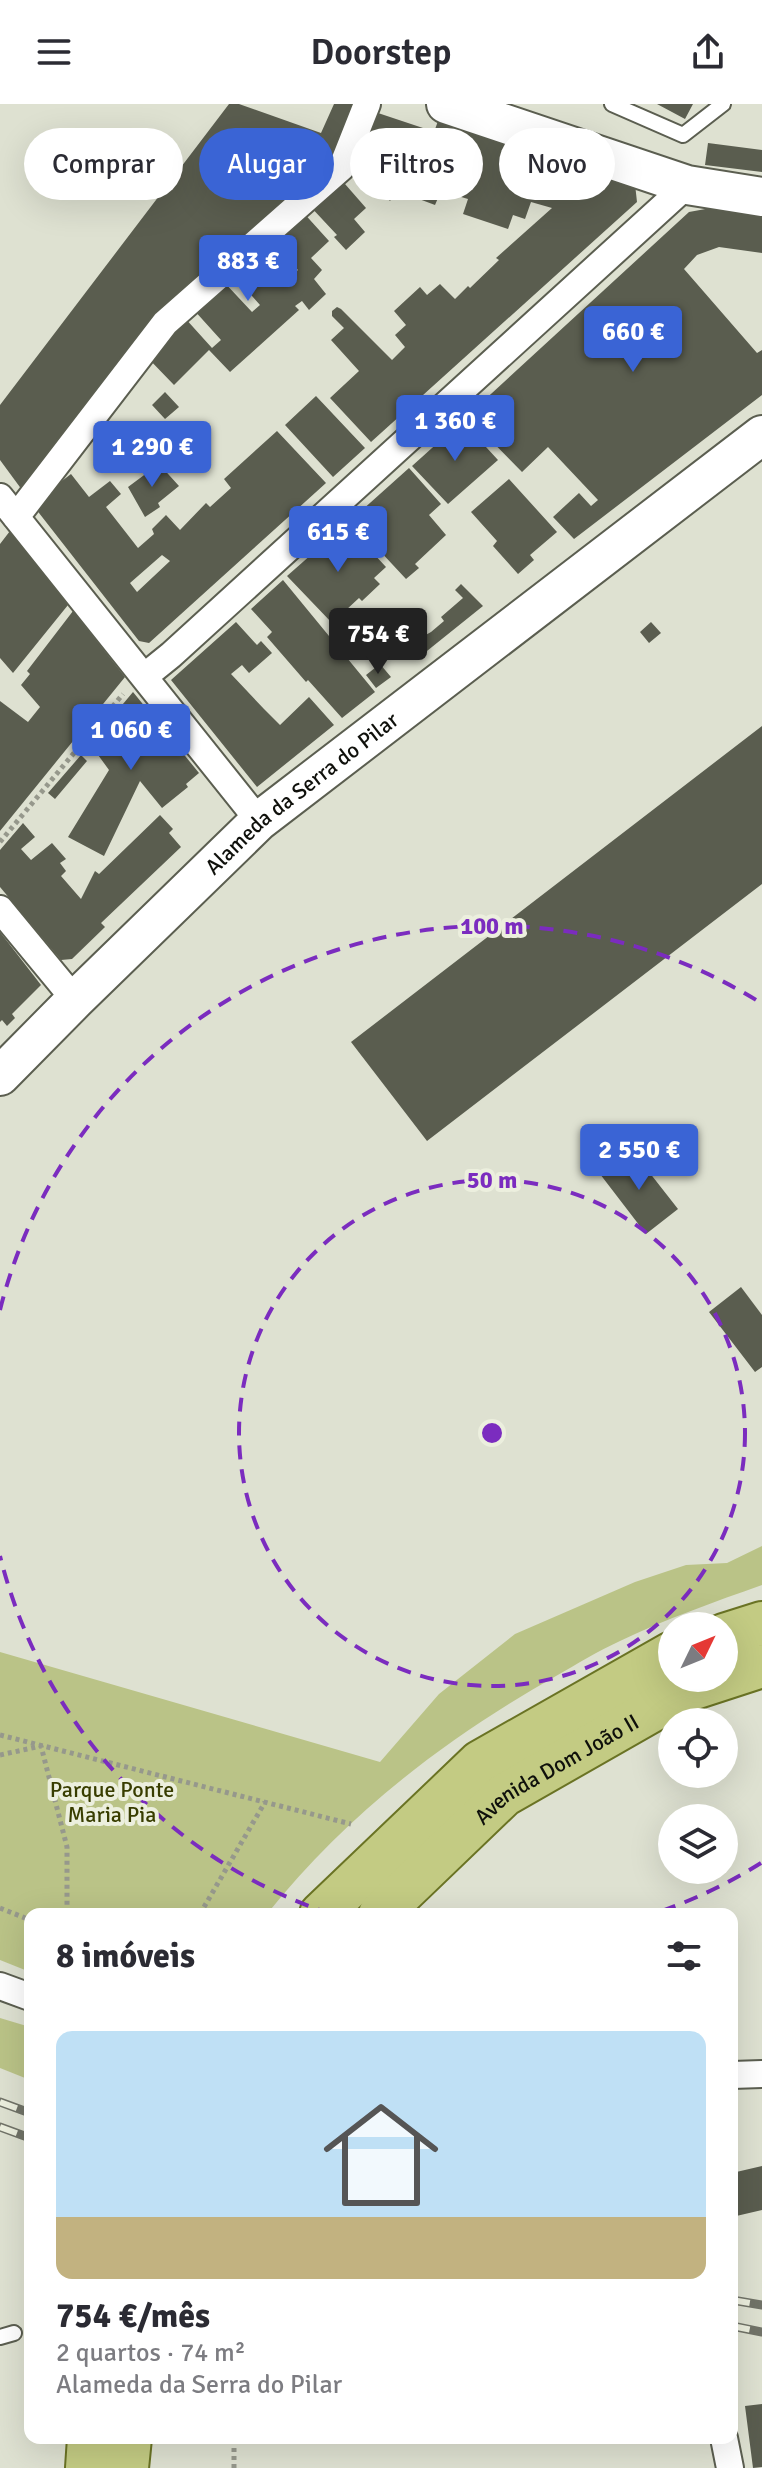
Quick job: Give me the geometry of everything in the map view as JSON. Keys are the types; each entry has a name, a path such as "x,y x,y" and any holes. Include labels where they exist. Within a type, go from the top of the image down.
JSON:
{"main road":[{"path":"738,1631 762,1623"},
{"name":"Avenida Dom João II","path":"738,1666 762,1666"},
{"name":"Avenida Dom João II","path":"327,1908 480,1762 658,1674"},
{"name":"Avenida Dom João II","path":"386,1908 504,1795 658,1679"},
{"path":"87,2468 89,2444"},
{"path":"127,2468 129,2444"}],"street":[{"path":"259,821 8,507 165,323 342,167 367,104"},
{"path":"446,104 508,114 687,185 762,197"},
{"path":"145,676 687,185"},
{"name":"Alameda da Serra do Pilar","path":"0,1076 259,821 755,442"},
{"path":"0,909 75,1000"},
{"path":"0,1986 24,1995"},
{"path":"738,2075 762,2074"},
{"path":"725,2444 730,2468"}],"lane":[{"path":"612,104 683,135 723,104"}],"path":[{"path":"0,842 130,685 145,676"},
{"path":"0,1735 351,1824"},
{"path":"0,1755 41,1746 67,1847 67,1908"},
{"path":"203,1908 265,1802"},
{"path":"0,1908 24,1918"},
{"path":"234,2444 234,2468"}],"green space":[{"name":"Parque Ponte Maria Pia","path":"762,1546 762,1585 688,1612 658,1612 658,1624 588,1658 476,1725 437,1752 364,1812 330,1844 272,1908 24,1908 24,1970 0,1960 0,1652 380,1762 439,1694 515,1634 635,1582 686,1565 727,1563"},
{"path":"0,2018 24,2025 24,2078 0,2068"}],"building":[{"path":"229,104 239,104 307,128 211,128"},
{"path":"334,104 360,104 350,128 340,158 334,162 334,128 323,128"},
{"path":"657,104 693,104 685,119"},
{"path":"375,112 423,128 367,128"},
{"path":"438,121 460,128 435,128"},
{"path":"483,135 499,141 499,200 615,200 615,178 635,184 637,202 371,442 330,398 359,371 331,340 344,328 332,316 332,311 337,307 341,309 392,360 405,347 395,335 406,325 394,311 420,287 427,295 440,284 455,299 552,208 531,202 525,219 513,215 508,229 463,214 468,200 483,200"},
{"path":"199,143 199,200 295,200 25,494 0,460 0,405 156,200 183,200 183,164"},
{"path":"708,143 762,150 762,172 705,165"},
{"path":"338,176 350,190 350,200 359,200 366,208 354,219 365,232 346,250 334,237 337,235 308,204 312,200 334,200 334,180"},
{"path":"711,208 762,216 762,253 719,247 697,255 684,269 757,353 762,350 762,395 574,539 553,517 579,493 591,506 598,500 548,447 522,472 467,416 689,212"},
{"path":"301,210 329,241 311,258 322,270 314,279 326,294 309,310 302,301 295,306 299,310 230,372 209,350 174,385 145,355 184,317 212,348 221,340 193,309 223,281 252,312 260,305 229,270 259,242 290,277 298,270 270,239"},
{"path":"165,392 179,407 165,419 152,405"},
{"path":"316,396 365,448 333,477 285,425"},
{"path":"462,421 498,460 448,504 412,466"},
{"path":"131,425 149,446 127,467 109,447"},
{"path":"277,431 326,483 149,643 139,641 32,504 71,474 89,497 110,481 121,494 106,507 138,548 154,534 152,529 166,515 180,530 206,503 210,507 231,488 224,479","holes":["162,555 170,561 137,592 130,583"]},
{"path":"159,464 179,486 158,503 160,507 145,517 128,487"},
{"path":"409,468 441,504 429,515 446,535 415,564 419,568 406,579 351,520"},
{"path":"509,479 557,532 530,555 534,560 518,574 493,546 497,541 471,512"},
{"path":"346,524 386,567 374,578 380,584 332,623 287,576"},
{"path":"10,531 68,605 13,673 0,658 0,544"},
{"path":"283,580 375,692 342,718 267,637 272,632 251,609"},
{"path":"461,584 483,606 417,659 391,630 403,619 422,637 431,632 444,621 441,617 463,598 455,590"},
{"path":"73,611 125,677 0,831 0,701 28,722 40,707 21,685 30,674 27,671"},
{"path":"236,622 257,645 261,641 272,653 249,673 242,665 231,674 264,709 280,725 309,697 334,725 257,787 171,680"},
{"path":"651,622 661,633 649,643 640,632"},
{"path":"380,664 391,677 376,688 366,675"},
{"path":"133,692 199,773 186,784 188,787 162,808 140,781 104,856 68,837 109,770 93,748 91,752 87,747"},
{"path":"762,726 762,884 427,1141 351,1042"},
{"path":"81,755 87,761 55,799 48,793"},
{"path":"160,815 173,829 169,833 181,847 101,923 105,927 72,959 61,960 0,887 0,850 23,823 35,837 21,849 31,860 52,843 66,859 60,863 66,871 61,876 81,899 95,871 99,874"},
{"path":"0,932 41,985 12,1014 15,1018 7,1026 2,1020 0,1022"},
{"path":"631,1149 678,1209 646,1234 600,1174"},
{"path":"741,1287 762,1315 762,1367 755,1372 709,1312"},
{"path":"762,2166 762,2210 738,2216 738,2172"},
{"path":"762,2404 762,2467 753,2468 745,2406"}],"railway":[{"path":"0,2102 24,2111"},
{"path":"0,2127 24,2136"},
{"path":"738,2301 762,2305"},
{"path":"738,2327 762,2332"}]}
